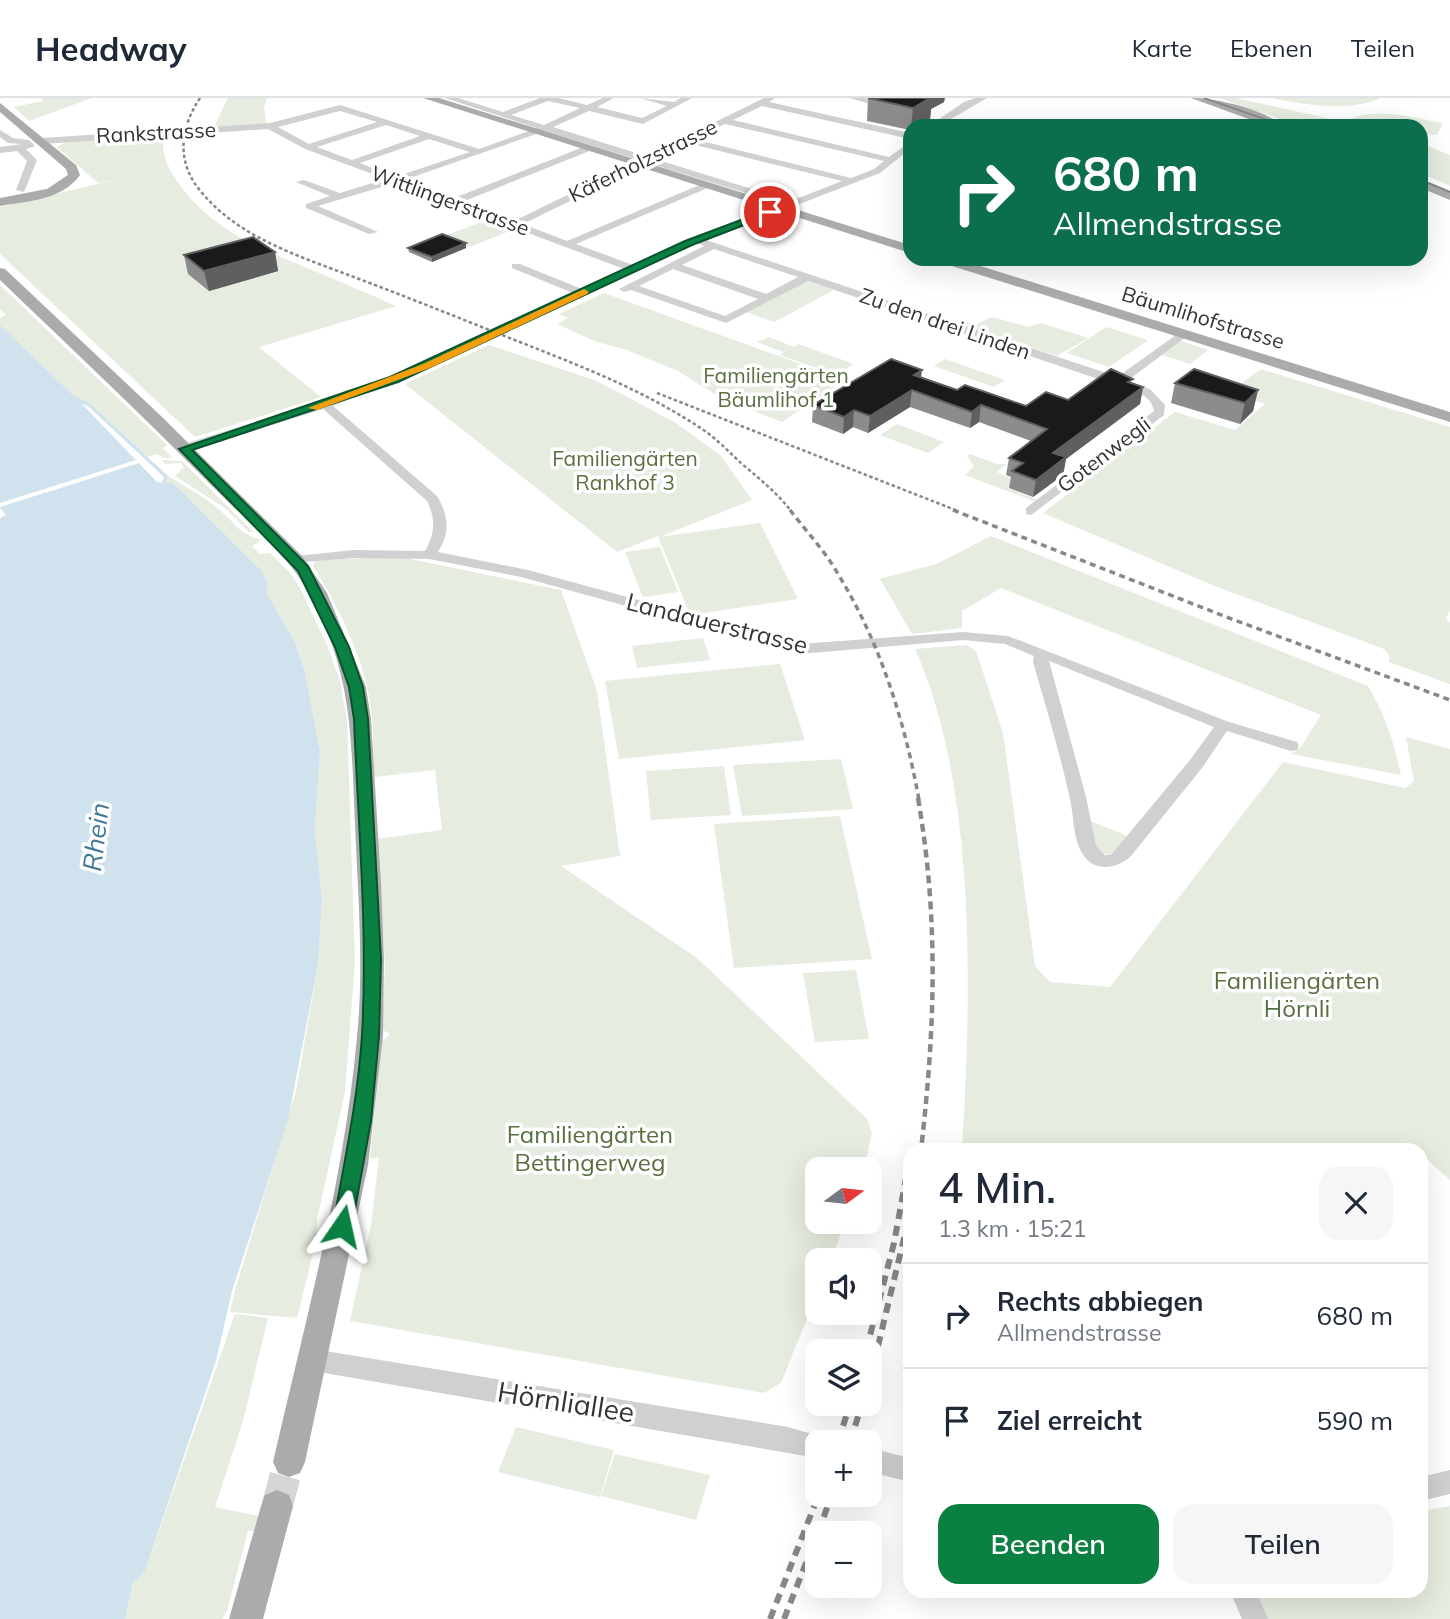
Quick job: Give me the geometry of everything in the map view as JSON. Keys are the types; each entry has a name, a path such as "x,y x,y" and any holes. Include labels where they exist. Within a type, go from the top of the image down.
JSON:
{"main road":[{"path":"428,98 542,130 589,148 642,161 707,185 786,206 903,247"},
{"path":"1196,98 1231,107 1261,119"},
{"path":"0,110 31,144 74,175 67,184 53,190 0,202"},
{"path":"1428,186 1450,195"},
{"name":"Bäumlihofstrasse","path":"966,266 1450,417"},
{"path":"0,272 185,449 296,560 318,593 356,687 361,719 372,960 370,1036 361,1121 347,1201 289,1462"},
{"path":"246,1619 277,1506"}],"street":[{"path":"449,98 786,206"},
{"path":"466,103 481,98"},
{"path":"502,115 547,98 643,121 688,98"},
{"path":"373,232 309,206 542,130 610,98"},
{"path":"645,98 676,105"},
{"name":"Käferholzstrasse","path":"514,225 771,98"},
{"path":"853,98 885,105"},
{"path":"873,111 897,98"},
{"path":"941,119 962,102 983,98"},
{"path":"761,103 903,135"},
{"name":"Rankstrasse","path":"0,150 31,144 270,126 340,108 479,152"},
{"path":"851,124 862,117"},
{"path":"724,121 891,160"},
{"path":"308,147 387,122"},
{"name":"Wittlingerstrasse","path":"270,126 308,147 350,164 633,269"},
{"path":"0,134 11,141 31,144 32,160 21,190"},
{"path":"350,164 430,136"},
{"path":"685,140 854,181"},
{"path":"453,202 589,148"},
{"path":"185,449 324,404 426,366 697,240 854,181 903,151"},
{"path":"301,182 338,196"},
{"path":"566,244 707,185"},
{"name":"Zu den drei Linden","path":"697,240 1111,379"},
{"path":"712,246 626,288 726,320 807,277"},
{"path":"672,265 767,298"},
{"path":"516,266 582,293"},
{"path":"1111,379 1127,376 1184,334"},
{"name":"Gotenwegli","path":"1031,511 1160,412 1158,401 1153,396 1111,379"},
{"path":"324,404 432,499 441,513 442,526 436,545 429,555"},
{"name":"Landauerstrasse","path":"296,560 354,554 429,555 523,573 800,649 974,636 1008,640 1223,725 1291,746"},
{"path":"1042,652 1041,662 1078,797 1087,846 1092,855 1102,861 1117,860 1125,852 1196,765 1223,725"},
{"name":"Hörnliallee","path":"313,1360 805,1443"},
{"path":"882,1463 903,1468"},
{"path":"1428,1487 1450,1482"},
{"path":"1246,1598 1255,1619"}],"green space":[{"path":"41,98 92,98 29,121 14,107 43,101"},
{"path":"228,98 267,98 264,107 266,124 214,127"},
{"path":"1219,98 1236,98 1331,119 1280,119"},
{"path":"1272,98 1380,98 1342,106 1312,105"},
{"path":"1368,114 1422,119 1352,119"},
{"path":"1428,120 1443,123 1437,135 1428,134"},
{"path":"165,135 164,155 173,175 186,193 215,221 268,251 396,306 259,347 321,397 195,437 0,254 0,207 123,178 98,183 57,147 65,142"},
{"path":"1428,146 1450,155 1450,186 1428,176"},
{"path":"487,220 514,229 470,247 444,236"},
{"path":"806,281 834,290 774,322 746,312"},
{"path":"0,285 167,445 163,448 173,458 164,458 157,454 148,457 128,442 88,402 73,395 0,325 0,318 6,314 0,310"},
{"name":"Familiengärten Bäumlihof 1","path":"604,293 845,380 782,422 721,398 678,371 627,350 597,342 557,324 568,318 559,314"},
{"path":"991,317 1029,327 1041,323 1088,338 1057,356 959,324 964,321 975,325"},
{"path":"1106,327 1148,340 1109,367 1067,353"},
{"path":"769,337 794,347 798,344 854,364 836,375 780,355 783,352 757,342"},
{"path":"1181,341 1208,350 1190,364 1162,355"},
{"name":"Familiengärten Rankhof 3","path":"489,345 597,381 676,423 721,456 752,500 659,537 760,523 798,599 690,615 658,536 617,552 405,384"},
{"path":"945,359 1005,380 994,387 934,366"},
{"path":"1261,369 1450,427 1450,610 1446,618 1450,623 1450,684 1389,662 1389,655 1384,649 1212,585 1043,513 1175,412 1235,430 1265,404 1229,392"},
{"path":"897,424 944,442 928,453 880,435"},
{"path":"970,454 997,464 1007,464 997,472 1017,481 1007,488 1040,501 965,475 974,466 967,456"},
{"path":"162,460 182,461 253,532 249,532 225,508 175,476 184,467 180,463 165,464"},
{"path":"168,476 208,501 243,532 261,540 252,546 260,554 270,553 291,574 327,645 340,681 347,721 355,961 345,1092 317,1220 317,1237 297,1318 230,1312 296,1091 318,965 322,898 315,830 320,751 305,673 295,642 267,594 267,582 261,570 173,483 166,483"},
{"path":"991,536 1368,686 1388,729 1401,775 1291,754 1301,747 1321,715 1001,588 962,611 962,628 912,634 880,579 936,564"},
{"path":"660,547 678,592 643,597 625,552"},
{"name":"Familiengärten Bettingerweg","path":"405,558 561,590 597,691 620,856 561,866 697,958 867,1119 872,1133 867,1157 805,1157 805,1234 841,1234 835,1248 805,1248 805,1324 781,1383 764,1393 350,1321 371,1225 379,1158 370,1158 382,1041 389,1036 389,1033 382,1030 385,965 377,839 442,830 435,770 374,777 373,729 367,684 340,614 313,566 316,560"},
{"path":"703,638 710,660 637,668 632,646"},
{"name":"Familiengärten Hörnli","path":"967,645 976,651 1003,733 1035,966 1050,982 1110,987 1283,762 1405,788 1414,781 1406,737 1450,749 1450,1180 1428,1160 1428,1143 962,1143 968,962 960,829 950,765 935,705 915,649"},
{"path":"780,664 805,740 619,759 605,681"},
{"path":"841,759 853,809 742,816 733,765"},
{"path":"724,766 731,815 651,820 646,771"},
{"path":"840,816 872,959 734,968 714,824"},
{"path":"1090,821 1130,837 1116,853 1104,854 1095,849"},
{"path":"856,970 869,1039 815,1042 803,973"},
{"path":"235,1314 268,1318 243,1421 215,1507 273,1519 270,1530 248,1531 227,1611 222,1619 125,1619 133,1583 145,1571"},
{"path":"516,1427 614,1450 600,1497 498,1472"},
{"path":"615,1454 710,1475 696,1520 601,1496"},
{"path":"1450,1506 1450,1619 1263,1619 1254,1598 1428,1598 1428,1510"}],"water":[{"name":"Rhein","path":"0,325 73,395 88,402 168,476 166,483 173,483 261,570 267,582 267,594 295,642 305,673 320,751 315,830 322,898 318,965 288,1120 232,1291 216,1361 145,1571 133,1583 125,1619 0,1619 0,518 6,515 0,508","holes":["82,404 88,406 164,477 162,483 157,482"]}],"pier":[{"path":"136,460 139,463 45,493 42,491 44,493 0,507 0,503"}],"building":[{"path":"868,98 930,98 913,108"},
{"path":"442,234 466,243 432,257 408,248"},
{"path":"253,237 275,252 204,271 184,255"},
{"path":"891,359 922,370 914,375 928,380 957,390 965,385 1026,406 1046,392 1068,400 1111,369 1133,379 1128,382 1143,387 1053,453 1066,457 1036,480 1012,471 1023,463 1009,458 1047,429 981,405 972,412 912,390 870,416 854,410 844,417 813,405"},
{"path":"1194,369 1258,390 1245,403 1175,383"}],"tunnel":[{"path":"277,1506 289,1462"}],"tram line":[{"path":"1204,98 1264,119"},
{"path":"1428,183 1450,192"}],"railway":[{"path":"200,98 188,122 185,135 188,171 203,194 236,224 296,255 553,355 655,401 713,437 768,486 791,511"},
{"path":"657,393 958,511"},
{"path":"790,510 833,566 866,627 898,712 919,800"},
{"path":"953,510 1229,618 1450,700"},
{"path":"918,798 929,887 933,974 922,1143"},
{"path":"869,1339 894,1243 903,1194"},
{"path":"880,1339 903,1243"},
{"path":"842,1430 846,1416"},
{"path":"854,1430 858,1416"},
{"path":"770,1619 814,1507"},
{"path":"822,1521 827,1507"},
{"path":"784,1619 805,1566"}],"slow traffic":[{"path":"313,408 426,366 584,292"}],"route":[{"path":"342,1226 361,1121 370,1036 372,960 361,719 356,687 350,666 318,593 303,569 185,449 394,380 689,243 770,212"}]}
